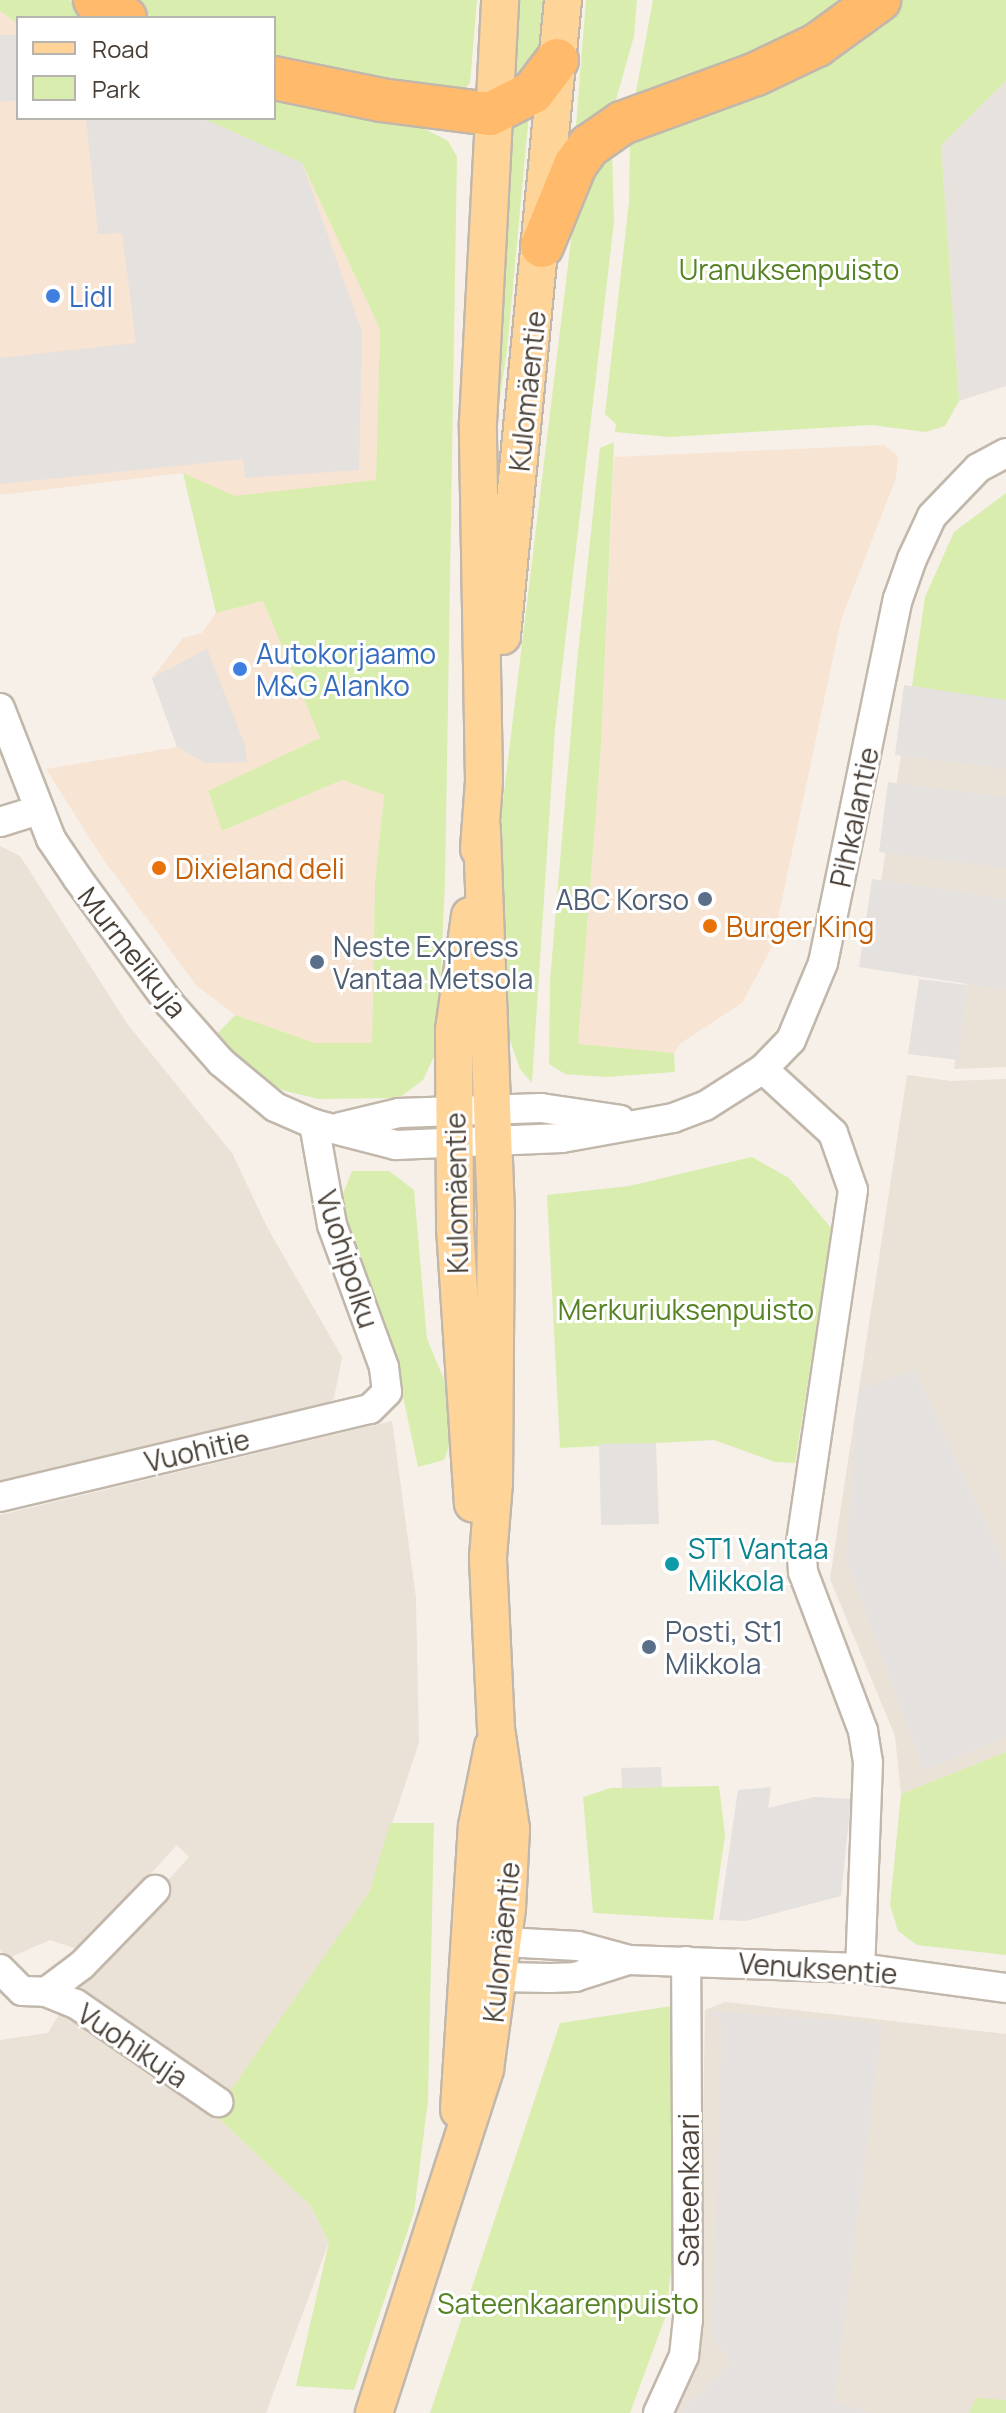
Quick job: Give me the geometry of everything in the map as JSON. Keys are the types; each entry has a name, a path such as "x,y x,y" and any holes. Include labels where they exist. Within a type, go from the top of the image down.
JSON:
{"highway":[{"path":"95,0 122,16"},
{"path":"542,246 575,165 589,146 622,123 756,74 817,45 879,0"},
{"path":"276,78 381,100 490,114 533,92 557,60"}],"main road":[{"name":"Kulomäentie","path":"374,2413 456,2151 485,2069 502,1959 511,1829 496,1729 488,1557 494,1483 494,1126 482,827 484,781 478,423 490,114 500,0"},
{"name":"Kulomäentie","path":"484,781 542,246 563,0"},
{"name":"Kulomäentie","path":"482,827 454,1030 454,1128 472,1498 488,1557"},
{"name":"Kulomäentie","path":"456,2151 477,1826 496,1729"}],"street":[{"name":"Pihkalantie","path":"494,1126 550,1108 639,1123 705,1106 763,1069 791,1040 823,963 898,599 912,559 932,516 978,468 1006,453"},
{"name":"Murmelikuja","path":"0,708 39,810 78,879 169,1003 261,1098 380,1145 454,1128 494,1126"},
{"path":"0,822 39,810"},
{"path":"763,1069 833,1133 853,1190 801,1543 803,1572 863,1731 868,1763 860,1968"},
{"name":"Vuohipolku","path":"327,1126 332,1225 384,1367 387,1392"},
{"name":"Vuohitie","path":"0,1497 370,1409 387,1392"},
{"name":"Vuohikuja","path":"46,1992 82,1965 155,1890"},
{"path":"470,1956 502,1959"},
{"name":"Venuksentie","path":"502,1959 575,1977 629,1960 686,1961 860,1968 1006,1988"},
{"name":"Sateenkaari","path":"658,2413 684,2356 688,2320 686,1961"},
{"name":"Vuohikuja","path":"0,1969 22,1991 46,1992 76,2004 218,2102"}],"shaded area":[{"path":"0,11 16,23 16,120 206,120 302,163 380,329 376,481 235,497 183,473 0,495"},
{"path":"0,35 16,35 16,100 0,102"},
{"path":"1006,81 1006,386 959,401 941,145"},
{"path":"86,120 206,120 302,163 362,332 359,470 245,478 243,459 0,484 0,358 136,343 122,233 98,234"},
{"path":"884,445 898,456 896,478 841,620 772,947 742,1003 681,1043 674,1053 578,1045 601,746 614,457"},
{"path":"263,601 320,738 208,792 223,831 342,780 384,795 375,882 372,1043 315,1043 235,1015 196,985 103,859 46,769 177,747 152,678 183,638 202,633 216,613"},
{"path":"207,649 245,745 247,762 206,763 177,747 152,678"},
{"path":"904,685 1006,700 1006,769 895,755"},
{"path":"912,686 1006,701 1006,1067 954,1069 968,980 868,963"},
{"path":"888,782 1006,797 1006,868 879,852"},
{"path":"0,846 20,856 128,1025 232,1153 268,1229 342,1357 334,1398 321,1410 0,1483"},
{"path":"872,879 1006,899 1006,990 859,967"},
{"path":"919,979 967,985 958,1060 908,1054"},
{"path":"907,1075 951,1081 1006,1079 1006,1752 901,1794 895,1736 830,1579"},
{"path":"915,1370 1006,1567 1006,1736 924,1771 846,1560 859,1389"},
{"path":"392,1421 416,1598 419,1742 370,1891 227,2100 75,1996 86,1972 189,1857 177,1845 80,1950 50,1940 6,1959 0,1949 0,1515"},
{"path":"656,1443 659,1524 601,1525 599,1444"},
{"path":"661,1767 662,1787 622,1788 621,1768"},
{"path":"771,1787 768,1808 814,1797 851,1799 841,1896 746,1921 719,1920 738,1790"},
{"path":"725,2002 1006,2034 1006,2413 668,2413 699,2343 705,2010"},
{"path":"710,2011 882,2024 834,2402 871,2413 679,2413 732,2362 713,2340 722,2024"},
{"path":"60,2013 214,2114 310,2205 329,2242 266,2413 0,2413 0,2040 48,2033"}],"green space":[{"path":"0,0 69,0 96,16 16,16 16,23 0,11"},
{"path":"119,0 477,0 470,83 460,93 276,63 276,16 150,16"},
{"path":"518,0 545,0 543,33 528,74 514,82"},
{"path":"586,0 637,0 634,36 614,107 576,126"},
{"path":"653,0 855,0 810,39 685,85 657,87 635,97"},
{"name":"Uranuksenpuisto","path":"897,0 1006,0 1006,81 941,145 959,401 945,426 926,432 871,425 669,437 615,432 616,424 605,414 629,202 630,137"},
{"path":"276,94 409,121 448,141 457,157 445,883 437,1050 423,1080 399,1098 318,1099 282,1090 244,1066 218,1033 235,1015 315,1043 372,1043 375,882 384,795 342,780 222,831 208,791 320,738 263,601 216,613 183,473 235,496 376,480 380,329 302,163 206,120 276,120"},
{"path":"529,114 507,350 498,411 493,411 506,130"},
{"path":"612,148 614,222 555,729 532,1083 520,1069 504,1023 502,809 571,240 580,190"},
{"path":"614,442 601,747 578,1044 674,1053 675,1072 606,1077 565,1074 549,1064 550,981 576,672 600,448"},
{"path":"1006,493 1006,701 912,686 925,597 954,532"},
{"name":"Merkuriuksenpuisto","path":"752,1157 789,1178 832,1229 795,1463 775,1462 714,1440 560,1448 547,1195 629,1186"},
{"path":"352,1171 389,1171 414,1190 427,1339 446,1384 451,1441 444,1460 418,1467 401,1387 339,1204"},
{"path":"1006,1752 1006,1955 917,1945 898,1931 890,1905 901,1794"},
{"path":"719,1786 725,1835 713,1920 593,1913 583,1797 611,1788"},
{"path":"390,1823 434,1823 428,2100 414,2212 354,2390 296,2386 329,2242 310,2205 214,2114 370,1891"},
{"name":"Sateenkaarenpuisto","path":"672,2006 675,2236 666,2315 630,2413 430,2413 560,2023"},
{"path":"976,2398 1006,2400 1006,2413 969,2413"}],"place":[{"name":"Lidl","path":"53,296"},
{"name":"Autokorjaamo M&G Alanko","path":"240,669"},
{"name":"Dixieland deli","path":"159,868"},
{"name":"ABC Korso","path":"705,899"},
{"name":"Burger King","path":"710,926"},
{"name":"Neste Express Vantaa Metsola","path":"317,962"},
{"name":"ST1 Vantaa Mikkola","path":"672,1564"},
{"name":"Posti, St1 Mikkola","path":"649,1647"}]}
